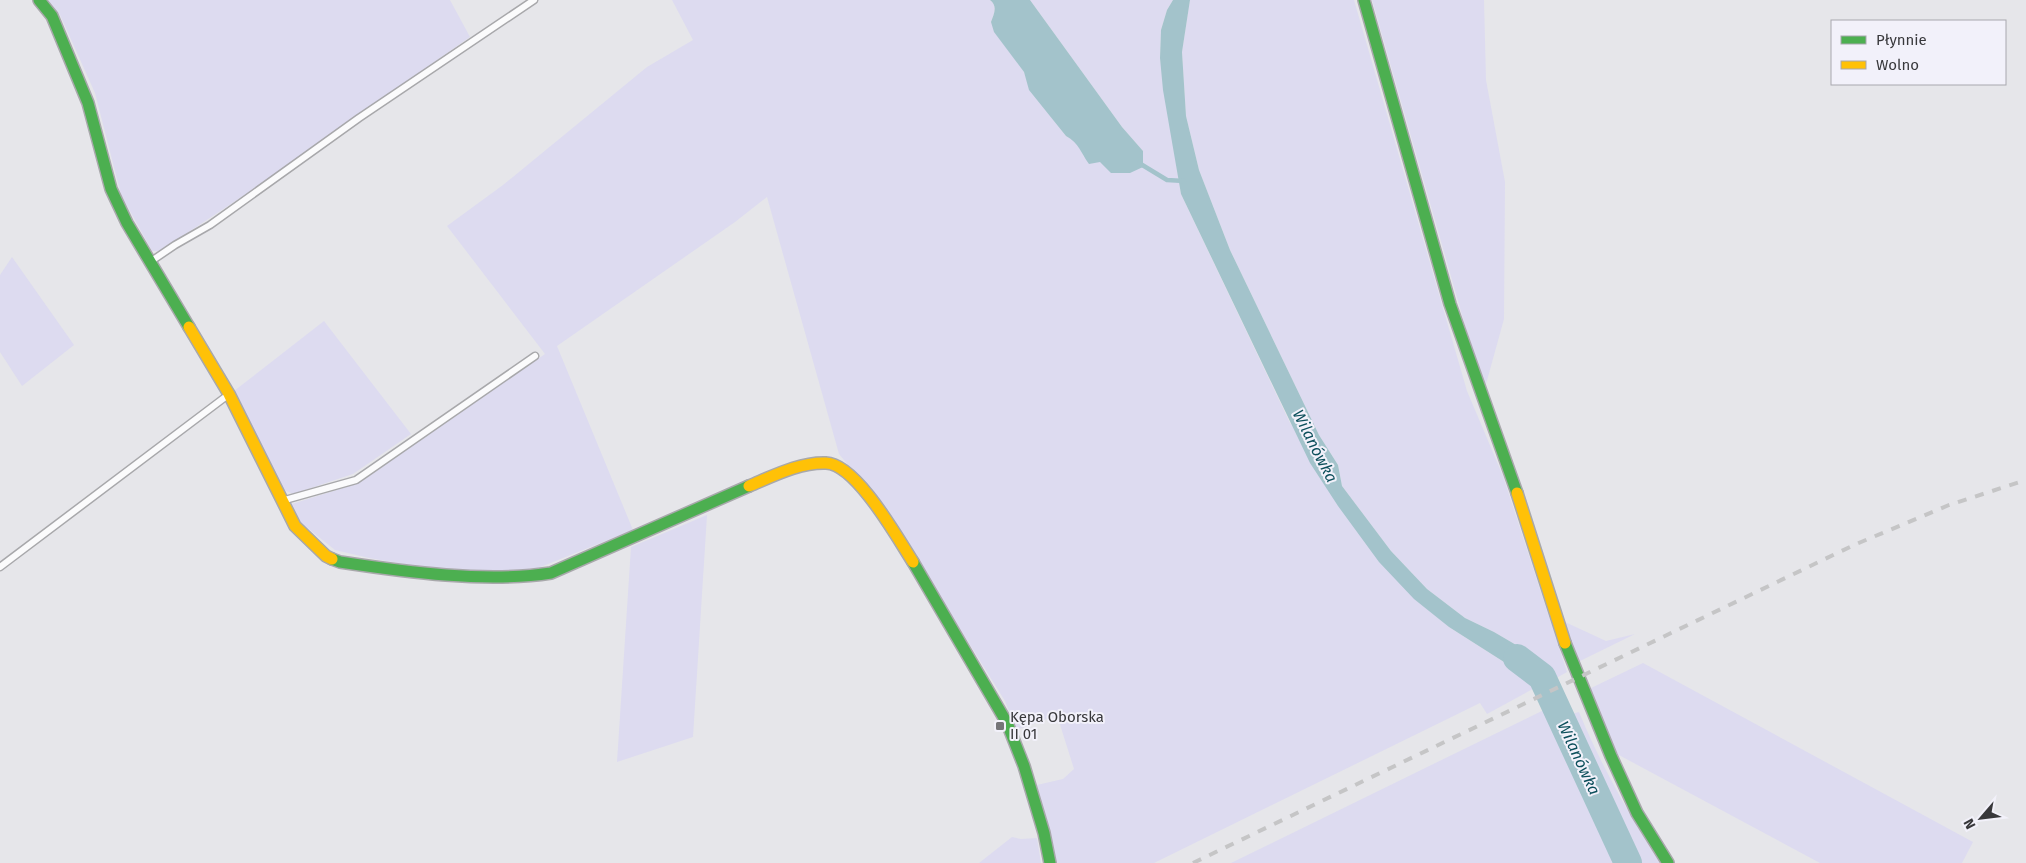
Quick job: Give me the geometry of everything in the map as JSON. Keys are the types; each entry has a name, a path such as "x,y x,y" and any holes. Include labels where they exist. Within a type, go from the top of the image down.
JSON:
{"street":[{"path":"39,0 52,16 88,103 111,189 127,223 149,263 229,394 295,526 326,556 340,562 394,570 525,577 551,573 732,493 794,468 827,463 843,468 851,473 921,573 1007,723 1024,766 1044,833 1050,863"},
{"path":"1364,0 1450,304 1527,520 1563,639 1611,756 1637,813 1668,863"}],"lane":[{"path":"149,263 175,245 210,225 358,118 534,0"},
{"path":"281,501 356,480 535,356"},
{"path":"0,567 229,394"}],"shaded area":[{"path":"48,0 450,0 470,37 249,192 160,251 152,251 121,195 95,93 60,15"},
{"path":"672,0 990,0 995,7 991,22 1024,72 1030,90 1066,136 1077,144 1084,157 1143,151 1122,127 1030,0 1173,0 1167,10 1161,30 1160,58 1181,194 1290,423 1449,627 1540,685 1487,714 1480,703 1154,863 1056,863 1037,785 1063,779 1074,769 1057,715 1016,730 1005,701 887,512 839,454 767,197 735,222 557,346 633,530 538,568 468,575 369,558 335,550 300,522 292,504 359,483 545,354 447,226 503,185 647,67 693,40"},
{"path":"1190,0 1354,0 1467,391 1503,476 1567,672 1551,681 1528,652 1465,618 1427,589 1391,551 1342,486 1338,465 1319,435 1230,250 1199,170 1186,116 1182,52"},
{"path":"1372,0 1484,0 1486,80 1505,182 1504,319 1486,384 1480,378"},
{"path":"12,257 74,345 22,386 0,352 0,275"},
{"path":"324,321 411,434 353,474 293,494 284,490 234,391"},
{"path":"707,515 693,737 617,762 631,547"},
{"path":"1565,622 1606,641 1635,634 1578,662"},
{"path":"1643,663 1973,842 1962,863 1820,863 1617,754 1589,689"},
{"path":"1558,703 1565,716 1579,712 1616,789 1660,863 1231,863"},
{"path":"1012,837 1021,839 1037,838 1041,863 979,863"}],"water":[{"path":"990,0 1030,0 1122,127 1143,151 1143,167 1130,173 1111,173 1100,162 1089,164 1077,145 1066,136 1029,90 1024,72 994,32 991,22 995,7"},
{"path":"1173,0 1190,0 1182,52 1186,116 1199,170 1230,250 1319,435 1338,465 1342,486 1391,551 1427,589 1465,618 1528,652 1551,681 1540,685 1449,627 1414,599 1379,562 1338,506 1310,463 1181,194 1163,90 1160,58 1161,30 1167,10"}],"waterway":[{"path":"1139,163 1167,180 1184,181"},
{"name":"Wilanówka","path":"1517,658 1542,677 1628,863"}],"railway":[{"path":"1193,863 1854,545 1949,505 2026,480"}],"traffic: fast":[{"path":"39,0 52,16 88,103 111,189 127,223 189,327"},
{"path":"1364,0 1450,304 1517,493"},
{"path":"332,559 340,562 419,573 473,577 526,576 551,573 749,486"},
{"path":"913,562 1007,723 1024,766 1044,833 1050,863"},
{"path":"1565,643 1611,756 1637,813 1668,863"}],"traffic: slow":[{"path":"189,327 229,394 295,526 326,556 332,559"},
{"path":"749,486 787,470 806,465 826,463 838,467 850,475 875,504 913,562"},
{"path":"1517,493 1565,643"}],"place":[{"name":"Kępa Oborska II 01","path":"1000,726"}]}
